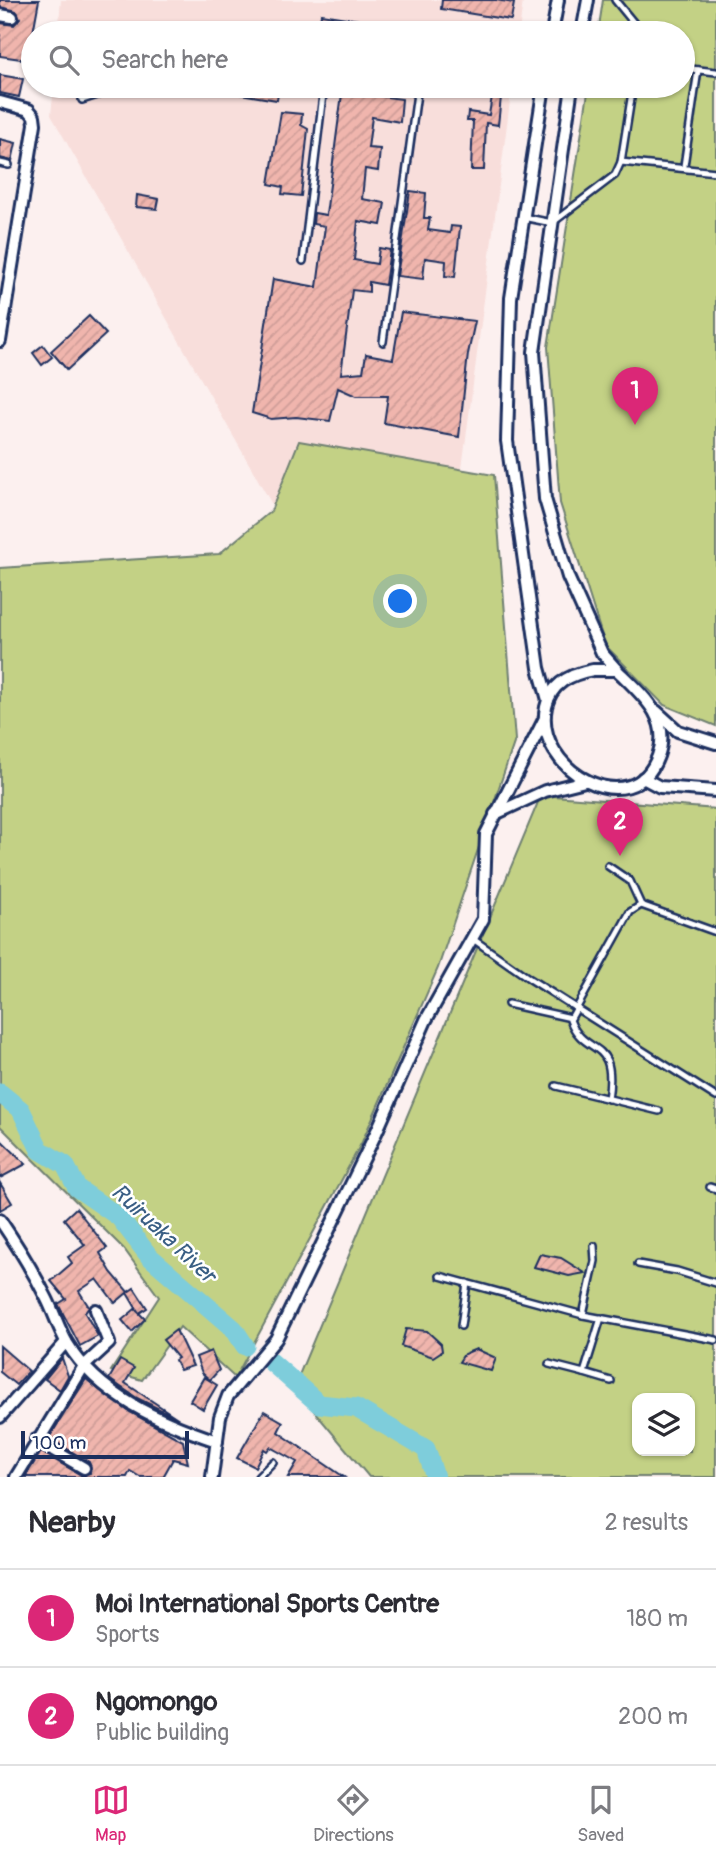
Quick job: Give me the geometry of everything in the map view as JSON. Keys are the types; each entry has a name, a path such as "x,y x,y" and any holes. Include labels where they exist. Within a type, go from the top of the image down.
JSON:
{"street":[{"path":"554,21 558,0"},
{"path":"584,21 588,0"},
{"path":"0,15 12,17"},
{"path":"212,1477 220,1417 228,1396 239,1379 276,1339 376,1133 426,1020 484,915 484,844 495,814 544,720 548,700 539,668 507,442 511,298 542,98"},
{"path":"570,98 534,352 545,499 568,577 602,653 678,731 716,743"},
{"path":"0,102 29,110 34,116 35,124 0,341"},
{"path":"548,700 566,678 593,670 617,670"},
{"path":"544,720 546,735 556,755 585,781 612,788 629,787 643,778 655,765 661,748 661,729 656,711"},
{"path":"643,778 660,787 716,791"},
{"path":"495,814 545,791 585,781"},
{"path":"0,1220 23,1254 66,1342 84,1366 119,1397 167,1423 217,1441"},
{"path":"16,1477 36,1440 84,1366 109,1343 96,1310"},
{"path":"0,1417 66,1342"},
{"path":"36,1440 84,1468"}],"lane":[{"path":"615,0 632,21"},
{"path":"695,70 716,72"},
{"path":"695,91 698,70"},
{"path":"82,100 88,98"},
{"path":"303,261 323,98"},
{"path":"383,342 416,98"},
{"path":"523,217 552,223 615,175 621,162 631,98"},
{"path":"684,166 694,98"},
{"path":"621,162 684,166 716,172"},
{"path":"0,163 9,165"},
{"path":"608,866 630,881 641,905 716,932"},
{"path":"571,1018 630,912 641,905"},
{"path":"473,939 716,1097"},
{"path":"508,1004 571,1018"},
{"path":"571,1018 575,1029 601,1050 609,1062 612,1073 608,1098"},
{"path":"556,1086 659,1111"},
{"path":"583,1315 595,1261 594,1246"},
{"path":"638,1264 677,1271 716,1283"},
{"path":"440,1276 583,1315 716,1340"},
{"path":"461,1326 467,1283"},
{"path":"584,1373 601,1318"},
{"path":"549,1364 611,1381"},
{"path":"258,1477 273,1462"}],"shaded area":[{"path":"61,0 523,1 520,21 59,21"},
{"path":"53,98 510,98 443,614 320,589 51,115"}],"green space":[{"path":"603,0 716,0 716,726 664,705 605,645 560,503 548,347 587,98 695,98 695,21 600,21"},
{"path":"299,441 494,475 515,740 438,968 362,1142 235,1378 180,1327 142,1380 111,1371 159,1297 124,1249 0,1126 0,568 219,554 271,511"},
{"path":"541,795 716,809 716,1477 369,1477 294,1387"}],"building":[{"path":"0,0 39,0 35,21 21,21 21,59 0,56 0,23 14,25 20,18 16,11 0,7"},
{"path":"442,0 496,0 514,3 511,20 441,9"},
{"path":"321,14 366,21 320,21"},
{"path":"0,75 21,79 19,97 0,93"},
{"path":"341,98 402,99 400,122 372,117 368,148 380,149 378,171 365,169 362,199 385,203 381,225 358,221 354,260 377,264 379,248 390,250 385,285 369,282 369,292 352,290 341,374 363,372 366,354 393,359 401,312 475,321 468,354 459,437 384,423 388,396 356,396 338,388 330,421 296,417 271,419 252,413 273,279 317,287 325,226 313,224 314,213 326,215"},
{"path":"492,98 501,98 498,125 486,123 484,170 471,170 473,121 467,121 468,112 489,115"},
{"path":"281,112 302,114 301,125 308,129 301,196 282,194 283,187 269,184"},
{"path":"0,139 16,143 12,161 0,158"},
{"path":"410,191 426,193 424,218 430,218 428,230 450,233 451,226 460,227 455,277 445,276 446,261 425,258 423,279 397,276"},
{"path":"137,195 159,199 157,209 136,207"},
{"path":"89,316 106,334 67,370 51,351"},
{"path":"43,345 52,357 42,365 33,353"},
{"path":"0,1139 26,1164 0,1178"},
{"path":"0,1183 12,1203 0,1210"},
{"path":"76,1208 107,1248 100,1253 111,1272 128,1292 134,1288 147,1308 139,1313 127,1293 115,1303 97,1279 79,1291 89,1307 85,1313 98,1336 80,1346 58,1304 66,1299 51,1281 72,1263 68,1257 85,1245 64,1219"},
{"path":"540,1254 561,1258 585,1273 569,1276 534,1267"},
{"path":"135,1309 145,1319 132,1332 122,1320"},
{"path":"406,1329 427,1331 441,1344 442,1351 433,1357 401,1346"},
{"path":"176,1330 193,1366 180,1370 175,1360 178,1358 163,1340"},
{"path":"0,1346 29,1371 16,1385 0,1372"},
{"path":"476,1349 496,1358 491,1371 459,1362 464,1354"},
{"path":"211,1351 219,1370 210,1380 202,1373 196,1357"},
{"path":"62,1358 68,1376 60,1390 45,1379"},
{"path":"120,1360 134,1368 125,1383 179,1419 137,1398 109,1379"},
{"path":"204,1377 217,1385 203,1409 190,1401"},
{"path":"86,1379 128,1411 183,1441 188,1463 173,1459 163,1477 140,1477 130,1471 127,1477 25,1477 41,1452 81,1475 90,1473 89,1462 49,1438"},
{"path":"264,1411 283,1422 278,1432 344,1477 288,1477 297,1462 270,1447 267,1451 264,1449 255,1467 237,1458"}],"waterway":[{"name":"Ruiruaka River","path":"0,1093 21,1110 40,1150 65,1165 77,1188 119,1217 149,1256 234,1329 245,1346"},
{"name":"Ruiruaka River","path":"270,1361 319,1404 356,1408 426,1449 435,1477"}],"place":[{"name":"Moi International Sports Centre","path":"635,425"},
{"name":"Ngomongo","path":"620,856"}]}
